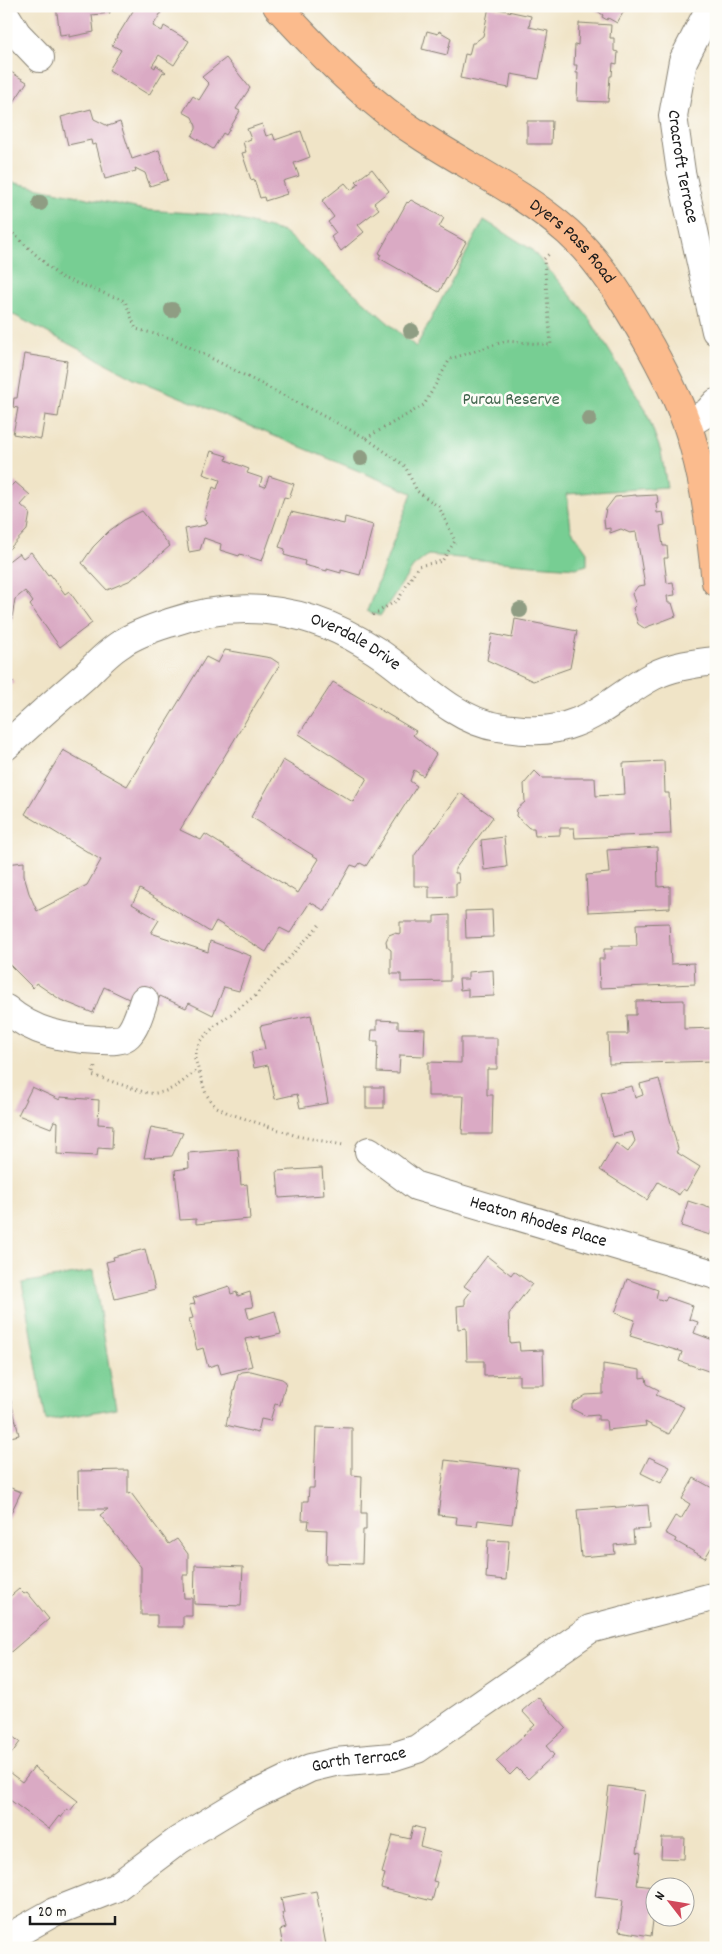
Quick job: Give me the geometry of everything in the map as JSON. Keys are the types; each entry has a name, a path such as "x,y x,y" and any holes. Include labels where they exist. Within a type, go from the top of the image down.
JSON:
{"main road":[{"name":"Dyers Pass Road","path":"278,6 331,63 367,96 424,138 530,203 568,232 604,271 633,316 666,375 688,424 696,451 704,496 716,582"}],"street":[{"name":"Cracroft Terrace","path":"711,6 683,61 673,116 681,172 716,331"},
{"path":"6,16 17,34 40,58"},
{"path":"688,424 708,412 716,403"},
{"name":"Overdale Drive","path":"6,746 120,644 182,618 216,611 252,608 288,612 324,622 378,652 437,698 471,719 495,727 548,730 573,724 597,712 654,675 680,666 716,661"},
{"path":"6,1009 27,1023 57,1036 104,1040 119,1039 127,1036 132,1030 144,1000"},
{"name":"Heaton Rhodes Place","path":"369,1151 416,1186 716,1275"},
{"name":"Garth Terrace","path":"6,1939 54,1912 115,1888 179,1840 250,1798 310,1768 335,1762 392,1757 417,1748 590,1629 716,1596"}],"path":[{"path":"6,227 60,277 124,300 136,329 174,339 366,438 405,466 417,491 439,506 455,540 442,561 418,566 398,600 366,619"},
{"path":"366,438 424,405 450,359 506,342 550,345 544,259 568,232"},
{"path":"319,925 255,996 215,1026 200,1041 195,1052 197,1070 206,1094 212,1102 228,1113 296,1136 369,1151"},
{"path":"104,1040 92,1076 156,1094 176,1087 197,1070"}],"green space":[{"name":"Purau Reserve","path":"6,181 145,210 221,215 284,232 416,347 484,220 531,249 585,312 645,408 661,452 667,487 567,494 571,529 587,552 587,565 576,568 428,555 413,567 380,616 367,611 412,493 134,378 6,311"},
{"path":"93,1271 116,1408 46,1421 22,1283"}],"building":[{"path":"56,6 109,6 110,13 92,15 94,32 69,37 69,34 60,35"},
{"path":"136,6 154,6 162,11 153,26 162,31 164,26 189,41 174,65 159,55 152,66 155,68 156,65 166,72 163,72 149,95 109,70 121,50 112,45"},
{"path":"594,6 627,6 617,23 602,17 603,15 593,8"},
{"path":"489,7 531,16 529,27 548,31 539,79 511,74 509,88 460,78 465,54 469,55 472,43 483,36"},
{"path":"579,23 611,25 610,38 614,38 614,51 618,52 617,64 613,63 612,76 610,76 608,102 577,101 578,73 576,73 577,65 574,65 575,44 578,45"},
{"path":"427,31 438,34 439,31 451,38 447,55 422,49"},
{"path":"226,58 250,88 236,109 240,111 226,135 223,133 213,149 192,136 196,126 192,117 183,112 193,96 199,100 209,84 202,77"},
{"path":"6,69 27,82 10,108 6,106"},
{"path":"91,109 94,119 108,126 120,122 132,159 159,150 168,180 150,186 145,173 135,168 136,171 105,179 96,144 92,145 91,140 68,145 61,117"},
{"path":"527,121 552,121 551,144 527,144"},
{"path":"262,124 266,136 273,134 275,140 301,131 310,157 294,163 299,176 283,181 287,194 265,201 264,197 260,198 254,179 251,180 242,153 246,152 243,142 251,139 247,129"},
{"path":"372,169 389,191 374,203 379,209 358,225 364,232 341,251 331,237 336,233 328,222 334,217 322,201 345,183 351,190 359,184 356,181"},
{"path":"411,200 444,218 439,227 466,242 439,292 379,258 381,254 379,253 407,202"},
{"path":"24,354 67,361 58,417 45,415 41,439 13,434 18,408 13,407 14,398 17,398"},
{"path":"211,451 227,456 226,460 249,469 247,473 262,478 260,485 265,487 269,476 294,484 289,498 284,497 262,561 220,550 221,544 204,538 200,550 189,552 185,529 205,525 207,521 204,520 205,512 213,487 217,489 220,480 203,474"},
{"path":"15,482 30,495 21,505 30,513 27,530 8,550 6,548 6,491"},
{"path":"657,495 657,513 663,512 665,525 660,526 663,546 667,546 668,558 664,558 667,583 673,582 675,595 667,596 668,603 672,603 676,616 644,628 638,624 633,608 636,605 632,594 638,586 645,585 636,532 630,533 621,529 610,533 610,528 605,529 604,519 606,509 615,497"},
{"path":"142,511 170,546 131,580 107,590 82,563 93,547 109,531 124,520"},
{"path":"291,512 344,524 345,517 373,525 360,575 341,570 341,573 327,569 327,571 304,565 305,561 284,555 285,549 279,547"},
{"path":"31,552 65,594 69,591 92,623 60,647 30,605 33,602 25,591 15,599 11,624 6,623 6,563 19,553 23,558"},
{"path":"515,619 577,631 570,668 533,681 487,660 492,634 512,638"},
{"path":"225,650 271,658 280,664 180,830 201,840 205,834 298,893 319,859 251,817 283,760 353,802 367,778 299,734 333,682 416,731 413,735 436,754 423,776 414,770 410,781 417,786 366,866 360,863 357,867 351,865 325,911 310,902 290,933 280,928 266,952 216,921 210,932 140,889 132,904 159,920 151,933 208,952 210,941 251,956 239,991 224,987 213,1015 189,1003 186,1008 160,996 157,1003 134,993 131,1000 104,987 93,1013 61,1000 36,983 33,988 6,961 6,864 24,862 24,876 37,911 87,885 101,860 25,814 63,750 127,786 206,657 218,663"},
{"path":"6,674 14,682 6,689"},
{"path":"664,761 665,793 669,793 671,834 575,838 574,828 560,828 560,835 535,836 534,828 529,828 516,816 517,809 525,802 524,784 535,771 542,778 595,778 596,796 625,794 623,763"},
{"path":"460,793 493,817 455,869 455,873 458,873 459,883 456,883 456,897 429,898 429,886 414,886 414,856"},
{"path":"504,837 507,867 484,870 481,840"},
{"path":"657,847 658,887 670,886 670,908 588,912 586,875 609,873 607,850"},
{"path":"492,910 493,937 466,938 465,911"},
{"path":"450,915 450,981 401,982 401,974 391,974 391,950 387,947 386,941 389,935 394,933 400,934 400,922 434,922 434,916"},
{"path":"669,923 671,964 694,963 695,984 600,988 599,959 604,959 604,949 612,949 612,946 637,946 636,924"},
{"path":"493,970 494,996 468,997 468,989 460,990 459,979 468,979 468,972"},
{"path":"684,1000 684,1029 715,1028 715,1061 609,1064 608,1034 628,1034 627,1015 636,1015 636,1001"},
{"path":"311,1015 328,1103 300,1108 297,1094 275,1099 268,1065 254,1068 251,1052 265,1049 260,1026"},
{"path":"377,1020 398,1021 398,1028 425,1029 424,1056 400,1055 399,1073 377,1072 378,1041 371,1041 372,1030 377,1030"},
{"path":"461,1038 497,1038 497,1069 487,1069 487,1095 493,1095 492,1134 462,1134 464,1096 428,1096 428,1062 461,1063"},
{"path":"659,1079 678,1149 676,1152 700,1167 686,1191 683,1189 679,1195 658,1182 647,1200 600,1170 616,1143 628,1152 635,1141 632,1132 613,1137 601,1093 632,1086 635,1098 643,1095 640,1084"},
{"path":"32,1087 60,1100 60,1097 99,1100 98,1124 113,1125 112,1149 98,1148 97,1156 57,1154 58,1122 54,1121 51,1128 18,1115"},
{"path":"366,1087 384,1087 384,1108 366,1108"},
{"path":"151,1127 183,1133 172,1156 144,1158"},
{"path":"238,1149 241,1185 247,1184 250,1219 196,1224 196,1219 180,1220 175,1170 189,1168 188,1153"},
{"path":"322,1168 324,1195 279,1198 277,1171"},
{"path":"688,1201 716,1210 716,1218 710,1235 681,1226"},
{"path":"145,1249 155,1289 115,1299 106,1262 114,1260 113,1257"},
{"path":"487,1256 511,1275 514,1271 532,1284 509,1314 510,1343 519,1342 520,1351 543,1350 544,1385 519,1385 519,1375 484,1376 484,1361 467,1361 466,1328 458,1329 457,1306 465,1305 465,1299 471,1291 464,1286"},
{"path":"627,1279 658,1290 656,1298 665,1301 667,1297 693,1306 689,1319 698,1322 694,1333 716,1341 716,1358 711,1372 679,1361 682,1352 630,1336 635,1320 615,1313"},
{"path":"229,1286 231,1294 237,1292 238,1296 250,1292 253,1307 246,1308 249,1319 275,1311 281,1334 260,1339 260,1336 245,1339 252,1366 221,1374 218,1364 208,1367 203,1348 197,1350 189,1319 193,1318 189,1305 195,1304 193,1298"},
{"path":"603,1364 640,1370 640,1378 646,1377 647,1384 659,1390 656,1395 684,1407 669,1434 645,1422 646,1426 607,1430 606,1420 598,1420 598,1415 586,1416 572,1409 572,1404 586,1395 603,1394"},
{"path":"251,1371 282,1379 286,1382 280,1405 275,1404 270,1421 261,1419 258,1433 226,1425 238,1375 242,1372"},
{"path":"6,1385 19,1435 6,1438"},
{"path":"316,1427 352,1428 352,1475 362,1476 361,1513 366,1513 366,1530 363,1530 362,1564 326,1563 327,1530 308,1529 309,1520 302,1520 303,1501 308,1501 309,1488 314,1488"},
{"path":"649,1457 670,1467 661,1483 641,1473"},
{"path":"445,1460 519,1469 512,1524 478,1520 477,1526 456,1524 457,1517 438,1515"},
{"path":"128,1470 128,1494 131,1493 169,1544 177,1539 188,1554 188,1575 183,1575 183,1583 184,1598 192,1598 192,1616 183,1616 183,1627 157,1627 157,1615 141,1615 141,1567 100,1515 108,1509 79,1509 78,1471"},
{"path":"694,1478 716,1490 716,1540 705,1558 665,1533 675,1516 681,1519 690,1504 682,1499"},
{"path":"6,1486 21,1492 6,1523"},
{"path":"648,1505 650,1529 633,1530 634,1543 614,1545 615,1554 581,1557 577,1510"},
{"path":"488,1540 509,1541 506,1580 486,1578"},
{"path":"195,1565 243,1567 241,1606 194,1604"},
{"path":"19,1589 24,1594 27,1592 49,1619 6,1656 6,1600"},
{"path":"538,1697 566,1728 546,1746 554,1755 528,1779 517,1768 510,1775 496,1761 535,1725 522,1711"},
{"path":"6,1732 20,1742 6,1761"},
{"path":"34,1767 78,1801 70,1811 67,1809 61,1818 59,1816 49,1829 6,1797 6,1770 22,1782"},
{"path":"609,1786 645,1791 637,1852 641,1853 637,1885 644,1886 644,1926 652,1926 651,1936 619,1931 623,1900 595,1897"},
{"path":"413,1826 424,1829 420,1846 441,1852 433,1881 437,1882 432,1901 381,1888 385,1874 382,1873 393,1835 410,1839"},
{"path":"662,1838 685,1838 684,1859 661,1858"},
{"path":"316,1891 326,1945 312,1948 293,1948 292,1945 283,1947 280,1930 286,1928 281,1898"}]}
